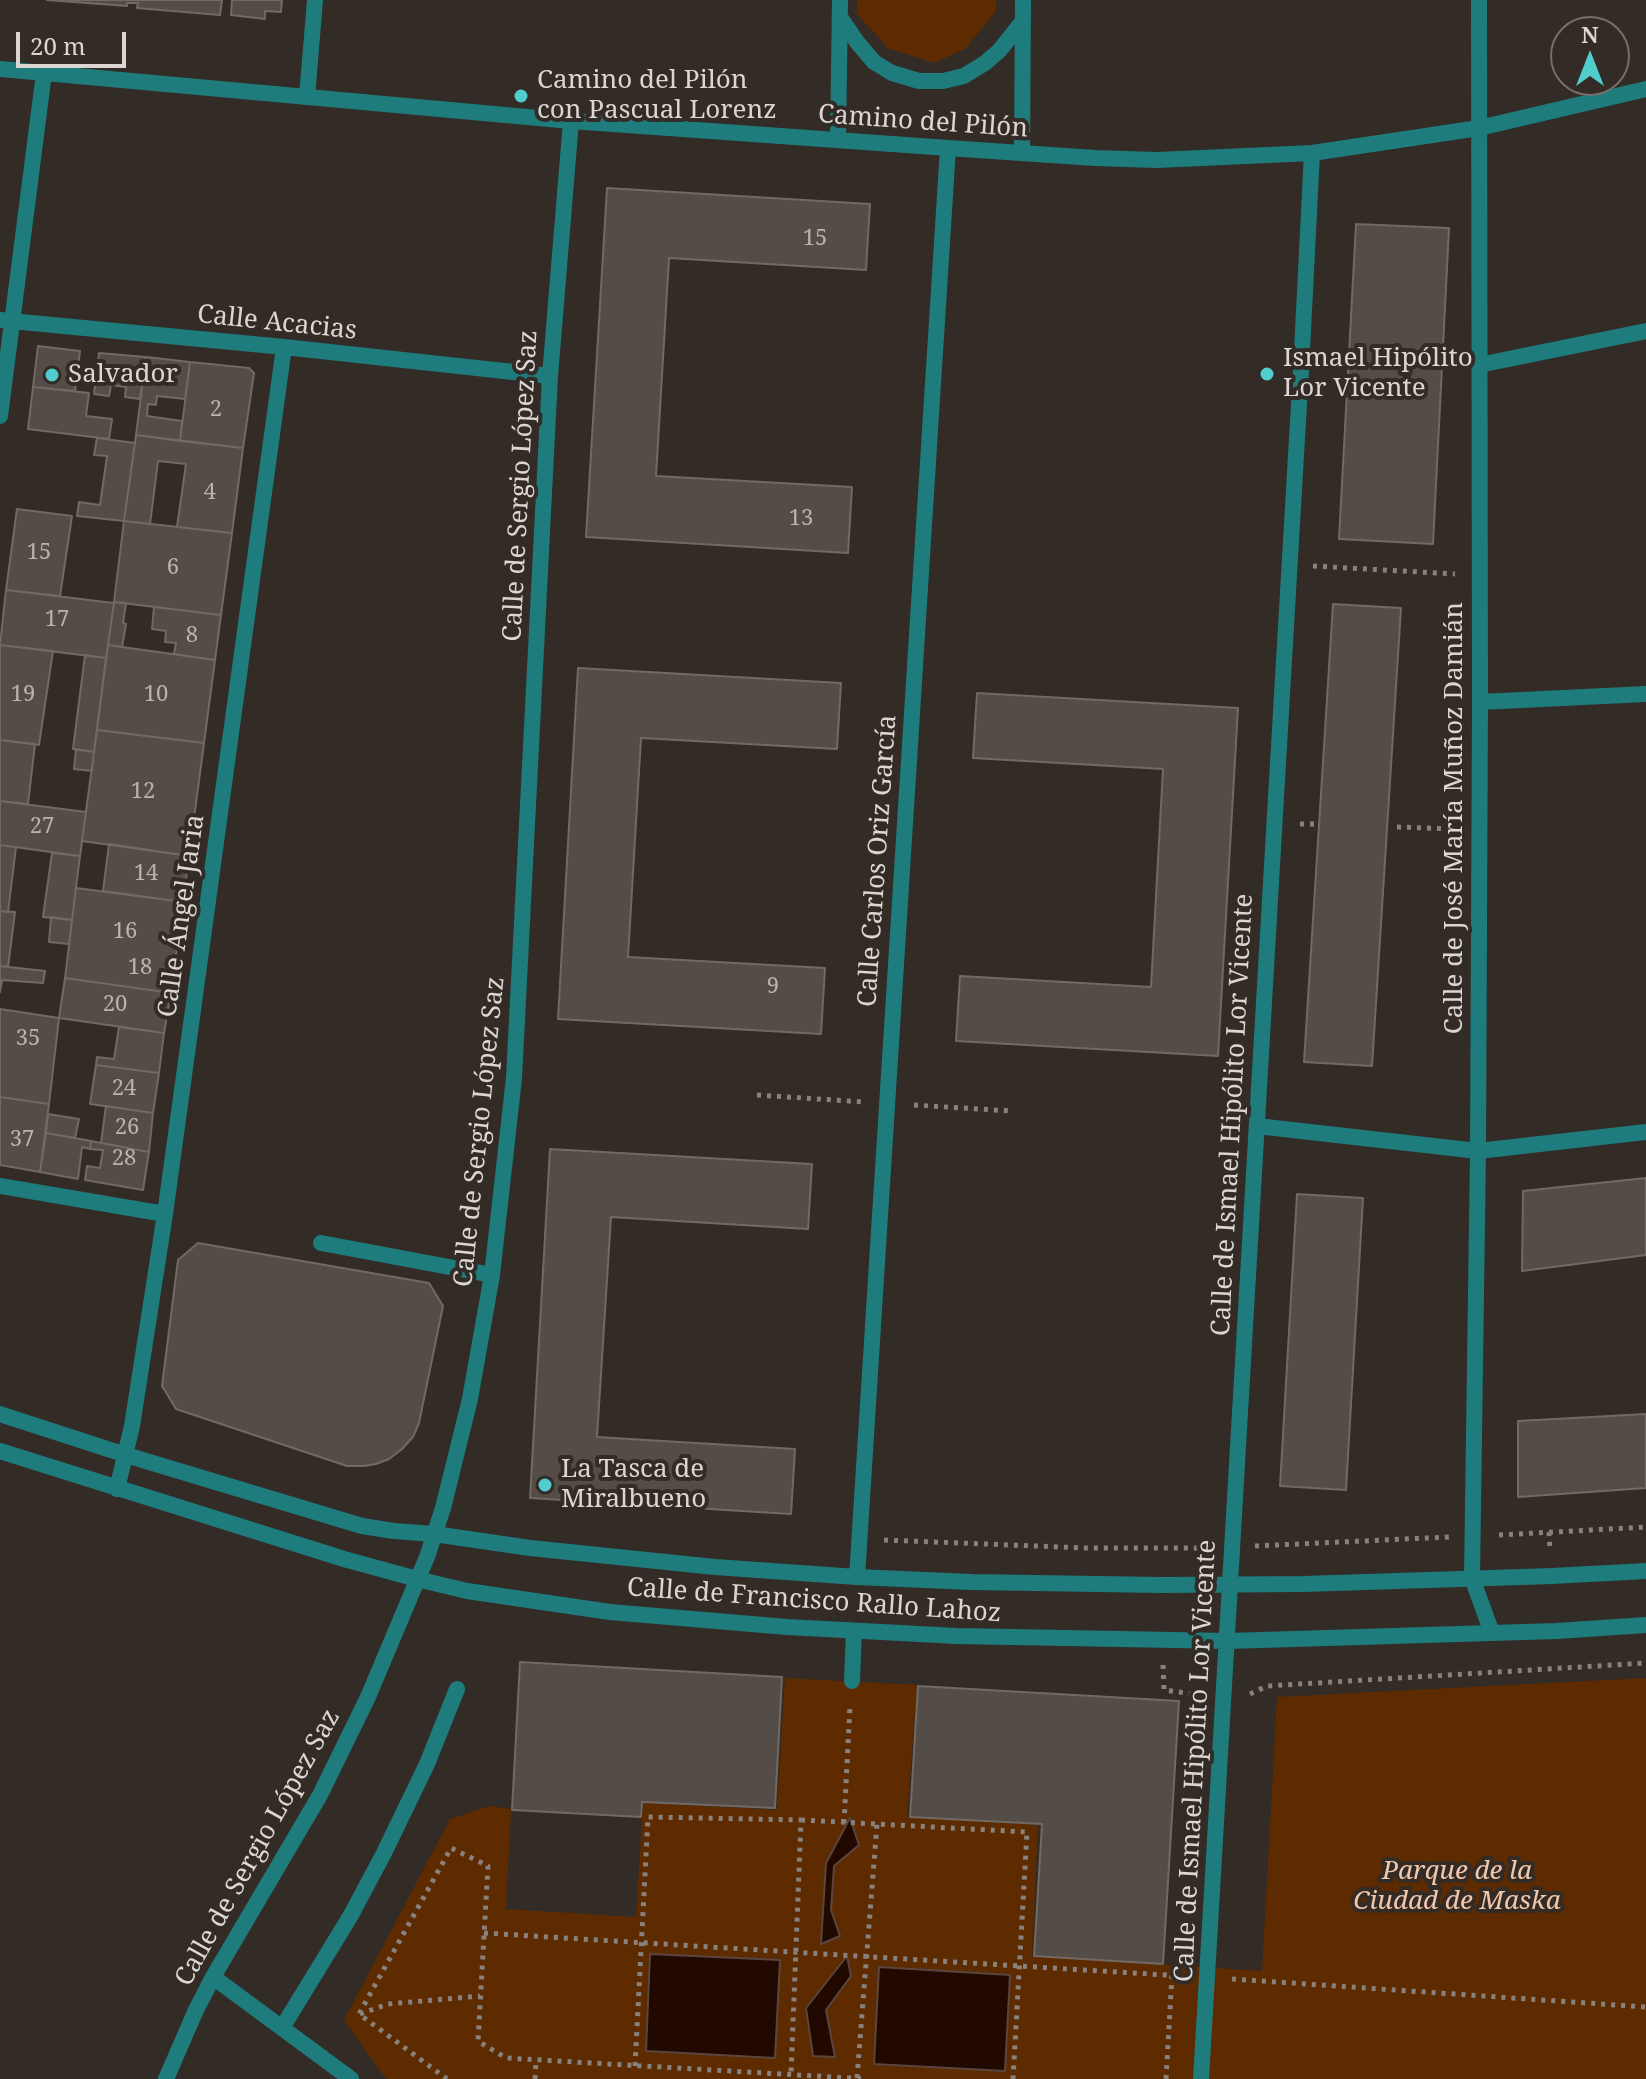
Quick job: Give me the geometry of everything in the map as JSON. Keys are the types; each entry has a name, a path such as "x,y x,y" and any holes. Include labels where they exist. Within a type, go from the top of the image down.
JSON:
{"street":[{"path":"307,97 315,0"},
{"path":"1022,153 1023,0"},
{"name":"Calle de José María Muñoz Damián","path":"1479,0 1480,702 1472,1578 1492,1633"},
{"path":"840,8 857,42 874,62 892,73 919,81 943,81 964,76 999,51 1023,21"},
{"path":"838,140 840,8"},
{"name":"Camino del Pilón","path":"0,69 571,121 1157,160 1312,153 1479,128 1646,89"},
{"path":"0,416 6,321 44,73"},
{"name":"Calle de Sergio López Saz","path":"166,2079 213,1977 325,1785 368,1697 443,1508 470,1399 492,1275 514,1078 550,376 571,121"},
{"name":"Calle Carlos Oriz García","path":"857,1577 948,148"},
{"name":"Calle de Ismael Hipólito Lor Vicente","path":"1201,2079 1312,153"},
{"name":"Calle Acacias","path":"6,321 550,376"},
{"path":"1479,365 1646,331"},
{"name":"Calle Ángel Jaria","path":"117,1489 132,1426 165,1214 284,347"},
{"path":"1480,702 1646,694"},
{"path":"1257,1126 1478,1151 1646,1132"},
{"path":"0,1186 165,1214"},
{"path":"321,1243 492,1275"},
{"name":"Calle de Francisco Rallo Lahoz","path":"0,1414 362,1526 530,1548 715,1567 1030,1584 1230,1585 1646,1571"},
{"name":"Calle de Francisco Rallo Lahoz","path":"0,1451 417,1579 494,1596 610,1612 730,1623 957,1636 1228,1641 1557,1631 1646,1625"},
{"path":"852,1681 854,1631"},
{"path":"282,2028 336,1942 384,1853 427,1764 457,1689"},
{"path":"213,1977 351,2079"}],"path":[{"path":"1289,564 1480,575"},
{"path":"1397,827 1479,830"},
{"path":"1164,1690 1225,1696 1254,1694 1267,1686 1646,1663"},
{"path":"844,1823 852,1681"},
{"path":"635,2066 648,1817 801,1820 1027,1832 1013,2079"},
{"path":"791,2075 801,1820"},
{"path":"857,2078 877,1824"},
{"path":"359,2014 451,1848 488,1866 478,2041 506,2058 867,2079"},
{"path":"484,1933 1646,2007"},
{"path":"1166,2079 1172,1975"},
{"path":"359,2014 388,2004 480,1996"},
{"path":"359,2014 447,2079"},
{"path":"535,2079 536,2061"}],"green space":[{"path":"857,0 996,0 996,11 965,49 934,63 888,48 857,14"},
{"name":"Parque de la Ciudad de Maska","path":"785,1678 917,1685 907,1817 1038,1825 1032,1956 1262,1971 1277,1697 1646,1678 1646,2079 386,2079 344,2020 450,1819 489,1806 511,1809 506,1909 636,1917 643,1803 777,1810"}],"shaded area":[{"path":"850,1818 859,1845 834,1866 831,1910 840,1936 821,1944 826,1863"},
{"path":"650,1954 780,1960 775,2058 646,2051"},
{"path":"847,1956 851,1976 826,2010 835,2057 813,2056 806,2008"},
{"path":"879,1967 1010,1975 1005,2071 874,2064"}],"building":[{"path":"47,0 222,0 220,15 137,8 138,3 127,3 127,6"},
{"path":"232,0 282,0 281,12 265,11 265,19 231,15"},
{"path":"607,188 870,204 866,270 669,258 656,476 852,487 848,553 586,537"},
{"path":"1356,224 1449,228 1433,544 1339,539"},
{"path":"38,346 80,351 75,391 33,387"},
{"path":"99,353 146,357 140,399 125,397 126,387 111,385 109,396 94,394"},
{"path":"146,357 190,362 185,399 157,396 156,405 148,404 147,416 182,421 180,441 136,435"},
{"path":"190,362 249,368 254,373 243,448 180,441"},
{"path":"33,387 89,393 86,416 112,419 109,439 28,429"},
{"path":"136,435 243,448 232,533 177,527 186,464 158,461 150,524 124,521"},
{"path":"97,438 135,443 124,521 77,516 79,502 100,505 107,456 94,455"},
{"path":"17,509 72,516 60,596 6,590"},
{"path":"124,521 232,533 221,615 114,602"},
{"path":"6,590 114,603 106,658 0,645"},
{"path":"114,602 126,603 122,647 108,645"},
{"path":"1333,604 1401,608 1372,1066 1304,1062"},
{"path":"154,607 221,615 215,660 174,654 176,643 165,642 166,631 152,629"},
{"path":"0,645 53,651 39,745 0,740"},
{"path":"108,645 215,660 204,743 97,730"},
{"path":"85,655 106,658 94,752 73,749"},
{"path":"578,668 841,683 837,749 641,738 628,957 825,968 821,1034 558,1019"},
{"path":"977,693 1238,708 1218,1056 956,1041 960,976 1151,987 1163,769 973,758"},
{"path":"97,730 204,743 189,856 82,841"},
{"path":"0,740 35,744 28,804 0,801"},
{"path":"76,749 94,752 92,771 74,769"},
{"path":"0,801 86,812 80,856 0,845"},
{"path":"109,844 189,856 183,902 103,891"},
{"path":"0,845 16,847 8,912 0,911"},
{"path":"52,853 80,856 72,920 43,917"},
{"path":"76,888 183,902 171,993 65,978"},
{"path":"0,911 15,912 8,967 0,966"},
{"path":"51,917 72,920 69,944 49,942"},
{"path":"0,966 45,971 43,983 2,980 0,992"},
{"path":"65,978 171,993 164,1033 59,1018"},
{"path":"0,1009 59,1018 49,1104 0,1097"},
{"path":"119,1027 164,1033 159,1073 96,1065 97,1057 114,1059"},
{"path":"96,1065 159,1073 153,1113 90,1104"},
{"path":"0,1097 49,1104 40,1172 0,1165"},
{"path":"106,1106 153,1113 149,1152 101,1143"},
{"path":"48,1114 79,1119 75,1138 46,1133"},
{"path":"46,1133 91,1141 90,1149 82,1147 78,1179 40,1172"},
{"path":"91,1141 149,1152 143,1190 85,1180 87,1166 100,1168 103,1150 90,1149"},
{"path":"550,1149 812,1164 808,1229 611,1217 597,1437 795,1449 791,1514 530,1498"},
{"path":"1646,1178 1646,1255 1522,1271 1523,1191"},
{"path":"1297,1194 1363,1198 1346,1490 1280,1486"},
{"path":"198,1243 429,1283 443,1306 419,1423 413,1437 402,1449 376,1464 347,1466 176,1409 162,1386 178,1260"},
{"path":"1646,1414 1646,1488 1518,1497 1518,1421"},
{"path":"520,1662 782,1677 775,1808 642,1802 641,1817 512,1810"},
{"path":"918,1686 1179,1701 1163,1964 1034,1956 1042,1824 910,1817"}],"place":[{"name":"Camino del Pilón con Pascual Lorenz","path":"521,96"},
{"name":"Ismael Hipólito Lor Vicente","path":"1267,374"},
{"name":"Salvador","path":"52,375"},
{"name":"La Tasca de Miralbueno","path":"545,1485"}]}
